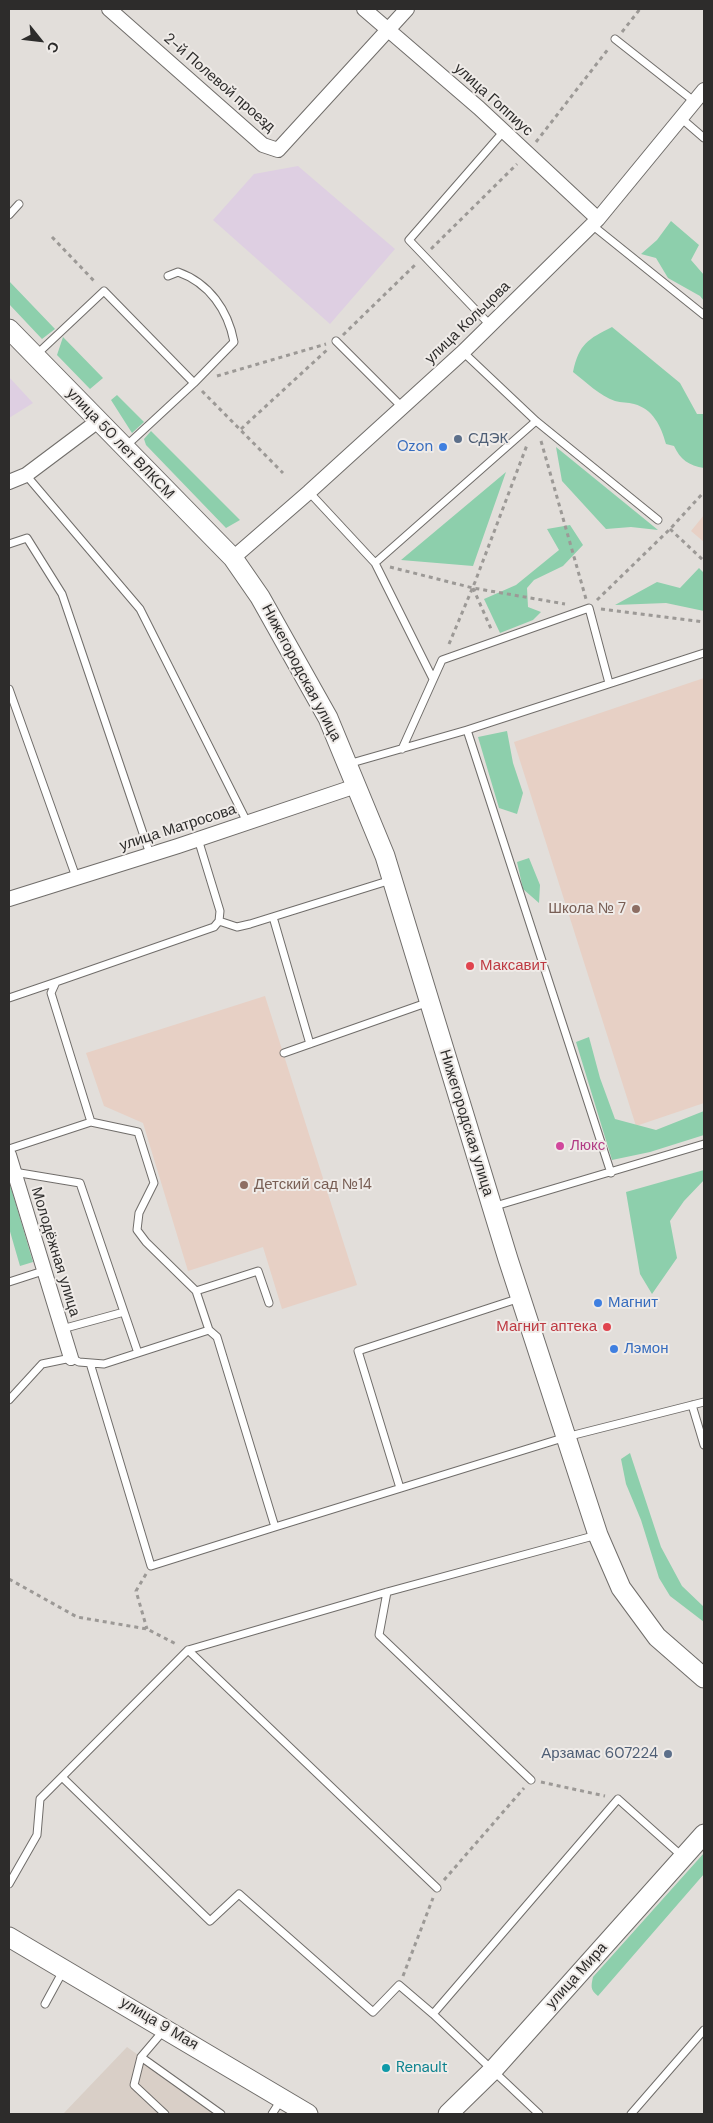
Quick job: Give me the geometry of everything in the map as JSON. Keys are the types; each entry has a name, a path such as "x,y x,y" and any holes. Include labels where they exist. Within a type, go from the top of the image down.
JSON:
{"street":[{"name":"2-й Полевой проезд","path":"109,9 263,145 278,150 388,30"},
{"name":"улица Гоппиус","path":"364,9 528,153 595,222"},
{"path":"388,30 407,9"},
{"name":"улица Кольцова","path":"233,558 309,492 463,352 595,222 682,119 704,90"},
{"name":"улица 50 лет ВЛКСМ","path":"9,329 233,558"},
{"path":"9,482 26,475 98,421"},
{"name":"Нижегородская улица","path":"233,558 260,597 328,718 384,856 520,1298 598,1535 621,1588 657,1637 704,1678"},
{"name":"улица Матросова","path":"9,898 198,839 356,786"},
{"name":"Молодёжная улица","path":"9,1155 71,1358"},
{"name":"улица Мира","path":"448,2114 493,2070 704,1834"},
{"name":"улица 9 Мая","path":"9,1936 308,2114"}],"lane":[{"path":"616,39 695,102"},
{"path":"682,119 704,138"},
{"path":"490,325 409,240 504,131"},
{"path":"9,215 19,204"},
{"path":"595,222 704,315"},
{"path":"124,448 194,383 234,342 231,324 222,307 193,278 178,272 168,276"},
{"path":"35,356 104,291 194,383"},
{"path":"336,341 402,407"},
{"path":"463,352 536,421 658,520"},
{"path":"376,563 536,421"},
{"path":"26,475 140,609 247,822"},
{"path":"309,492 376,563 434,680"},
{"path":"9,544 27,538 62,594 150,854"},
{"path":"402,749 442,660 589,608 609,683"},
{"path":"348,764 467,730 704,653"},
{"path":"9,689 76,878"},
{"path":"467,730 611,1173"},
{"path":"9,998 214,927 219,921 220,911 198,839"},
{"path":"219,921 237,926 392,879"},
{"path":"273,916 310,1044"},
{"path":"56,982 51,993 91,1122"},
{"path":"284,1053 429,1002"},
{"path":"9,1149 91,1122 138,1132 154,1183 139,1213 137,1230 146,1242 196,1291 209,1330 217,1337 275,1527"},
{"path":"492,1208 704,1144"},
{"path":"14,1172 80,1183 138,1353"},
{"path":"9,1282 44,1271"},
{"path":"196,1291 258,1271 269,1303"},
{"path":"400,1488 358,1351 520,1298"},
{"path":"61,1330 124,1312"},
{"path":"9,1400 42,1364 71,1358 79,1362 104,1364 209,1330"},
{"path":"90,1363 151,1566 566,1437 704,1402"},
{"path":"692,1405 704,1445"},
{"path":"9,1884 37,1835 40,1799 188,1650 387,1592 598,1535"},
{"path":"387,1592 380,1635 531,1780"},
{"path":"188,1650 437,1888"},
{"path":"62,1777 210,1921 239,1894 373,2012 399,1985 433,2014 539,2114"},
{"path":"433,2014 618,1799 683,1858"},
{"path":"45,2004 64,1969"},
{"path":"165,2114 134,2085 141,2057 166,2028"},
{"path":"631,2114 704,2030"},
{"path":"141,2057 221,2114"},
{"path":"272,2114 282,2098"}],"path":[{"path":"241,429 336,341 528,153 640,9"},
{"path":"52,237 104,291"},
{"path":"283,473 194,383 336,341"},
{"path":"442,660 473,588 536,421"},
{"path":"536,421 589,608"},
{"path":"589,608 670,529 704,492"},
{"path":"658,520 704,561"},
{"path":"376,563 473,588 589,608 704,622"},
{"path":"473,588 496,641"},
{"path":"147,1630 136,1591 151,1566"},
{"path":"9,1579 77,1616 147,1630 188,1650"},
{"path":"399,1985 437,1888 531,1780 618,1799"}],"shaded area":[{"path":"298,166 395,249 330,324 213,220 254,174"},
{"path":"9,377 33,403 9,418"},
{"path":"704,515 704,542 691,531"},
{"name":"Школа № 7","path":"704,678 704,1103 636,1126 514,742"},
{"name":"Детский сад №14","path":"265,996 357,1285 282,1309 263,1247 188,1271 143,1123 104,1106 86,1053"},
{"path":"127,2047 221,2114 63,2114"}],"green space":[{"path":"671,221 699,245 691,260 704,275 704,301 700,296 668,278 656,258 641,254 657,240"},
{"path":"9,281 55,329 42,339 9,304"},
{"path":"612,327 680,383 697,414 704,414 704,468 689,464 679,455 674,446 666,444 659,425 651,414 641,406 609,399 573,372 578,355 586,343"},
{"path":"63,337 103,378 90,389 57,355"},
{"path":"117,395 144,422 132,433 111,400"},
{"path":"151,431 240,520 226,528 146,445 144,439"},
{"path":"556,447 658,530 631,527 606,529 562,481"},
{"path":"506,472 473,566 401,560"},
{"path":"570,525 583,545 563,566 534,580 527,588 528,607 541,612 533,620 500,633 484,599 516,585 559,550 547,529"},
{"path":"699,568 704,573 704,611 666,603 615,605 657,582 680,588"},
{"path":"507,731 513,763 523,793 517,814 499,808 478,737"},
{"path":"529,858 540,885 539,903 523,889 517,862"},
{"path":"589,1037 600,1078 615,1119 656,1130 704,1111 704,1135 650,1152 612,1160 576,1042"},
{"path":"704,1170 704,1180 684,1201 670,1221 677,1258 652,1294 640,1274 626,1192"},
{"path":"9,1181 33,1262 20,1266 9,1228"},
{"path":"630,1453 661,1547 682,1586 704,1607 704,1622 670,1596 659,1578 641,1520 626,1484 621,1459"},
{"path":"704,1853 704,1874 598,1996 592,1988 593,1977"}],"place":[{"name":"СДЭК","path":"458,439"},
{"name":"Ozon","path":"443,447"},
{"name":"Школа № 7","path":"636,909"},
{"name":"Максавит","path":"470,966"},
{"name":"Люкс","path":"560,1146"},
{"name":"Детский сад №14","path":"244,1185"},
{"name":"Магнит","path":"598,1303"},
{"name":"Магнит аптека","path":"607,1327"},
{"name":"Лэмон","path":"614,1349"},
{"name":"Арзамас 607224","path":"668,1754"},
{"name":"Renault","path":"386,2068"}]}
